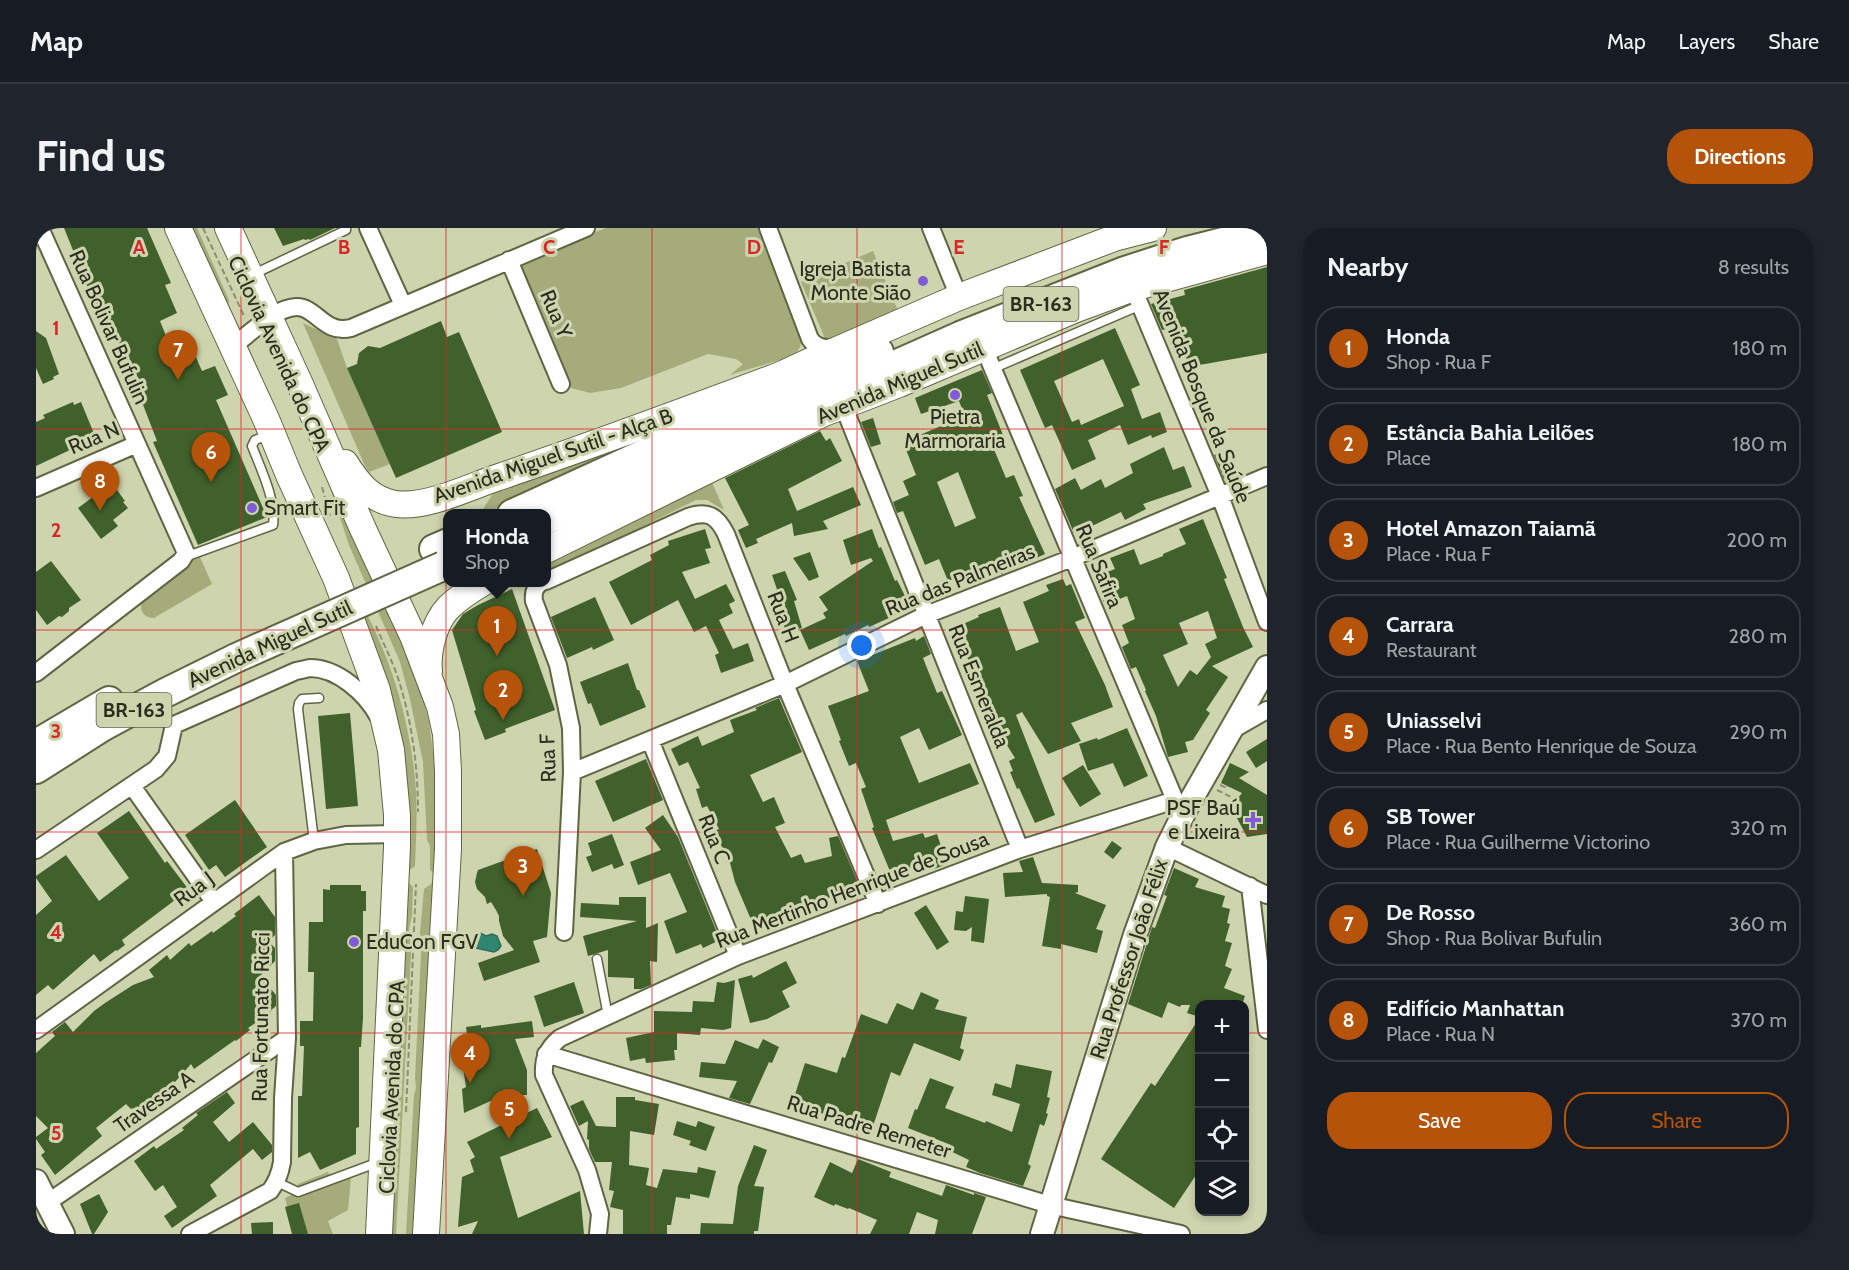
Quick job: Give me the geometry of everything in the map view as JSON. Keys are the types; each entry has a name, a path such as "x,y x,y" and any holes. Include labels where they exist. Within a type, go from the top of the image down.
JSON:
{"highway":[{"name":"BR-163","path":"521,509 736,412 1098,261 1153,243 1212,228"},
{"name":"BR-163","path":"833,402 960,336 1125,271 1187,251 1267,231"},
{"path":"736,412 759,394 837,350"},
{"path":"833,402 870,394"},
{"name":"Avenida Miguel Sutil","path":"551,518 833,402"},
{"name":"Avenida Miguel Sutil","path":"36,744 141,683 233,649 443,555"},
{"name":"Avenida Miguel Sutil","path":"36,769 102,727 165,693 233,649"}],"main road":[{"path":"178,228 251,332 308,404 413,636 440,707 446,734 448,849 426,1234"},
{"path":"837,350 1112,233 1153,228"},
{"path":"232,231 251,276 251,332 272,433 347,607 377,690 391,750 397,834 379,1234"},
{"name":"Avenida Miguel Sutil","path":"870,394 988,359 1076,309 1137,297 1267,251"},
{"name":"Avenida Miguel Sutil - Alça B","path":"308,404 357,481 368,493 394,503 407,504 429,500 535,465 773,378 837,350"},
{"name":"Avenida Miguel Sutil","path":"551,548 824,413 833,402"},
{"path":"430,681 428,660 430,644 443,616 449,607 477,587"}],"street":[{"name":"Rua Bolivar Bufulin","path":"40,228 185,549 184,558"},
{"path":"368,228 403,304"},
{"path":"251,332 290,308 302,307 334,328 345,330 586,228"},
{"path":"768,228 810,339 815,345 837,350"},
{"path":"932,228 959,297"},
{"name":"Rua Y","path":"509,260 561,384"},
{"name":"Avenida Bosque da Saúde","path":"1137,297 1220,496 1267,622"},
{"name":"Rua Safira","path":"988,359 1072,558 1181,804"},
{"name":"Rua Esmeralda","path":"833,402 926,615 1020,849"},
{"name":"Rua N","path":"36,488 137,444"},
{"name":"Rua das Palmeiras","path":"572,772 785,684 926,615 1072,558 1267,476"},
{"name":"Rua H","path":"551,579 688,516 703,514 714,517 726,534 785,684 878,904"},
{"path":"36,673 184,558"},
{"name":"Rua F","path":"539,587 533,594 534,601 558,665 571,728 572,772 564,932"},
{"name":"Rua Professor João Félix","path":"1042,1234 1135,936 1181,804 1231,730 1267,667"},
{"path":"36,850 132,786 162,763 169,749 174,725 288,675 310,668 328,672 361,692 377,715 391,750"},
{"path":"1231,730 1267,710"},
{"name":"Rua C","path":"650,740 738,956"},
{"path":"132,786 214,903"},
{"name":"Rua Mertinho Henrique de Sousa","path":"546,1054 560,1038 738,956 1020,849 1181,804"},
{"name":"Rua J","path":"36,1030 285,852 314,841 355,835 397,834"},
{"path":"1167,847 1261,890 1267,1030"},
{"name":"Rua Fortunato Ricci","path":"277,1182 282,1162 287,1038 285,852"},
{"name":"Travessa A","path":"47,1203 287,1038"},
{"path":"546,1054 543,1064 544,1076 586,1170 600,1214 598,1234"},
{"name":"Rua Padre Remeter","path":"546,1054 1050,1205 1181,1234"},
{"path":"36,1181 63,1234"},
{"path":"190,1234 270,1191 277,1182"}],"lane":[{"path":"251,276 346,228"},
{"path":"184,558 273,525 275,516 252,446 255,440 272,433"},
{"path":"314,841 298,709 302,699 319,698"},
{"path":"597,959 608,1016"},
{"path":"277,1182 298,1192 382,1160"}],"path":[{"name":"Ciclovia Avenida do CPA","path":"204,228 251,332"},
{"name":"Ciclovia Avenida do CPA","path":"321,484 330,516"},
{"path":"375,624 398,678 411,730 418,786 417,819"},
{"path":"1217,790 1220,785 1227,788 1227,786"},
{"name":"Ciclovia Avenida do CPA","path":"405,1121 416,884"}],"green space":[{"path":"190,228 197,228 229,300 228,306"},
{"path":"606,228 759,228 802,339 795,355 730,375 743,364 736,359 708,354 621,388 590,393 571,388 519,262"},
{"path":"873,251 898,311 826,341 801,282"},
{"path":"303,323 337,339 347,368 390,464 369,472 365,466"},
{"path":"688,418 516,501 494,509 483,509 497,487"},
{"path":"324,469 415,669 429,722 436,775 434,874 430,870 430,846 427,840 423,762 400,662 349,545"},
{"path":"708,473 724,510 707,500 696,500 551,572 551,554"},
{"path":"199,555 212,584 154,618 145,615 142,610 142,601"},
{"path":"343,572 369,617 384,650 406,723 415,779 417,812 415,866 407,872"},
{"path":"433,880 415,1234 406,1234 416,1088 420,933 424,889"},
{"path":"407,881 413,887 412,916 409,928 411,953 396,1234 392,1234"},
{"path":"328,1172 333,1183 351,1178 348,1210 328,1221 333,1234 294,1234 285,1198 298,1192 298,1184"}],"water":[{"path":"480,933 486,936 492,934 497,936 501,946 498,950 494,952 476,948 475,938"}],"building":[{"path":"64,228 147,228 171,283 165,285 177,313 160,321 177,363 195,355 202,371 215,366 228,395 216,400 267,517 198,545 153,442 157,441 118,340 104,312 99,315"},
{"path":"274,228 335,228 310,240 304,239 283,246"},
{"path":"1267,267 1267,353 1188,367 1181,326 1162,330 1151,304 1185,295 1184,290"},
{"path":"441,321 447,337 459,332 502,432 396,478 347,368 357,364 359,353 368,346 380,348"},
{"path":"1115,328 1140,385 1131,389 1142,419 1160,412 1167,432 1152,438 1151,435 1128,445 1120,425 1088,440 1096,459 1072,470 1052,425 1045,428 1020,370","holes":["1103,359 1124,406 1081,425 1079,419 1072,422 1054,381"]},
{"path":"36,331 46,338 59,374 43,384 36,368"},
{"path":"982,370 992,393 987,395 1003,435 990,440 1006,478 1014,475 1023,496 1019,497 1045,554 1001,574 999,568 973,578 971,572 948,581 939,559 925,565 903,511 897,513 893,502 909,495 903,481 916,475 903,442 965,416 959,401 921,414 915,398","holes":["958,472 976,518 955,527 937,482"]},
{"path":"73,402 74,405 81,402 95,436 36,466 36,422 45,418 43,415"},
{"path":"873,418 881,444 871,447 861,422"},
{"path":"820,431 826,441 830,438 842,461 788,489 797,511 853,487 861,505 823,521 828,529 794,536 792,523 756,539 758,543 746,548 738,530 749,525 725,478"},
{"path":"1164,447 1173,470 1184,466 1192,487 1143,504 1146,509 1125,520 1121,512 1074,533 1055,489 1075,478 1081,490 1101,479 1105,488 1133,473 1130,464"},
{"path":"1224,451 1234,475 1224,479 1214,455"},
{"path":"112,483 128,508 113,520 118,526 101,539 78,508"},
{"path":"1203,519 1227,578 1224,579 1253,647 1212,666 1228,677 1206,710 1210,713 1193,740 1185,742 1188,752 1168,757 1146,690 1136,667 1131,669 1122,647 1129,643 1122,625 1135,619 1127,596 1105,605 1094,577 1115,569 1110,558 1134,549 1140,565 1186,544 1179,529","holes":["1208,611 1217,638 1205,644 1211,657 1197,675 1190,670 1178,687 1163,655 1188,644 1179,623"]},
{"path":"705,529 711,548 705,549 710,563 682,572 695,599 726,584 735,601 729,604 733,613 719,620 733,649 748,643 754,661 721,673 715,655 719,653 706,626 694,632 678,600 631,625 609,582 652,560 650,555 669,545 668,541"},
{"path":"872,529 895,581 897,580 911,608 809,650 800,630 826,618 823,613 828,610 819,597 873,561 871,558 851,565 843,540"},
{"path":"810,552 819,577 809,581 793,558"},
{"path":"51,561 81,600 69,608 69,611 62,617 59,616 47,625 36,610 36,572"},
{"path":"785,571 797,600 794,601 802,628 786,633 784,625 781,626 773,601 780,598 772,575"},
{"path":"1063,579 1066,586 1071,584 1085,618 1075,622 1113,707 1071,723 1081,741 1048,754 1022,712 1016,715 1055,815 1035,823 1010,772 1013,771 1009,761 1015,758 986,707 991,703 978,676 976,677 954,628 979,617 978,615 1000,607 1016,651 1039,642 1023,602 1049,591 1046,585"},
{"path":"512,589 555,710 505,729 506,732 485,740 474,711 476,710 452,630 463,614"},
{"path":"595,597 614,640 593,650 592,647 567,658 551,617"},
{"path":"924,636 931,654 923,658 937,693 942,691 962,735 929,750 919,728 900,737 919,783 970,763 979,784 886,820 893,841 923,833 925,838 937,834 947,864 934,869 931,859 892,876 872,828 874,827 861,789 866,787 856,763 849,766 828,706 869,691 857,661 915,638 916,641"},
{"path":"628,663 637,690 646,707 600,726 591,703 588,704 580,682"},
{"path":"779,698 802,752 750,775 763,802 774,797 785,823 775,827 791,858 801,854 805,863 832,856 829,838 838,836 862,892 841,897 840,893 755,929 735,882 730,863 714,831 719,829 707,806 702,808 696,789 700,788 688,762 679,766 671,749 698,736 702,746 734,732 730,720 757,710 755,708"},
{"path":"350,713 358,806 326,809 318,716"},
{"path":"1127,728 1148,776 1124,787 1113,763 1088,771 1079,744 1097,738 1098,740"},
{"path":"1267,739 1267,761 1256,768 1246,752"},
{"path":"646,759 663,800 613,822 595,781"},
{"name":"PSF Baú e Lixeira","path":"1230,763 1249,772 1239,778 1267,795 1267,834 1247,837 1231,807 1242,793 1221,783"},
{"path":"1083,765 1101,794 1080,807 1062,778"},
{"path":"235,800 267,847 225,877 216,865 209,870 185,835"},
{"path":"129,811 165,863 167,861 195,898 186,905 179,897 122,940 125,945 117,951 100,962 94,954 53,990 48,985 36,995 36,915 52,901 36,876 66,855 99,901 129,878 97,833"},
{"path":"663,815 678,837 720,940 703,948 701,944 676,954 664,921 687,912 670,873 638,885 630,862 661,850 645,828"},
{"path":"612,834 624,865 614,869 612,864 592,872 586,857 592,855 588,843"},
{"path":"1112,841 1122,848 1113,859 1104,852"},
{"path":"537,849 551,893 547,937 533,941 540,962 484,981 478,963 514,950 503,936 496,910 491,902 487,904 485,897 477,889 475,882 478,870"},
{"path":"1033,857 1042,883 1078,885 1078,892 1075,893 1106,905 1096,929 1103,931 1097,953 1061,944 1061,949 1042,946 1050,897 1047,894 1005,897 1003,873 1023,872 1019,861"},
{"path":"1174,868 1199,879 1195,887 1225,896 1222,907 1230,909 1227,923 1230,924 1225,941 1232,943 1225,966 1232,969 1224,988 1245,996 1244,1000 1195,1000 1195,1015 1187,1013 1190,1005 1180,1007 1168,1002 1162,1018 1128,1004 1152,927 1155,928 1167,896 1164,895"},
{"path":"330,885 361,885 361,891 366,891 366,911 363,911 363,1018 361,1047 359,1047 359,1127 356,1128 356,1154 320,1170 310,1152 298,1158 298,1096 302,1096 304,1046 300,1046 300,1021 313,1021 314,972 308,972 309,922 323,922 323,889 330,890"},
{"path":"259,895 275,917 275,935 268,941 275,948 275,961 260,976 276,995 276,1006 248,1028 250,1030 236,1041 194,1069 191,1064 175,1082 173,1081 147,1104 152,1109 140,1118 133,1108 131,1109 126,1104 96,1128 102,1136 55,1175 41,1155 45,1152 36,1139 48,1128 36,1116 36,1053 55,1036 52,1032 65,1022 73,1032 105,1003 133,985 154,977 149,970 167,955 170,960 189,943 191,946 212,931 213,933"},
{"path":"965,896 989,899 984,943 971,941 972,927 966,931 954,930 956,911 963,912"},
{"path":"619,897 646,897 646,928 658,923 657,962 650,961 651,985 641,989 634,989 634,978 608,977 608,950 588,956 583,936 637,921 580,917 581,903 619,905"},
{"path":"926,905 949,942 937,950 914,913"},
{"path":"786,961 797,983 782,991 790,1007 767,1019 750,1023 738,979 752,975 753,978"},
{"path":"735,980 731,1028 723,1030 701,1028 700,1035 677,1033 675,1060 646,1063 645,1058 630,1061 626,1038 654,1032 654,1011 692,1012 693,1001 714,1002 717,982"},
{"path":"574,982 584,1013 544,1027 534,996"},
{"path":"921,992 939,1000 935,1009 967,1017 960,1048 964,1050 960,1061 914,1043 900,1076 891,1072 872,1129 853,1123 854,1119 826,1110 824,1114 792,1104 805,1063 837,1073 861,1014 887,1024 897,1003 913,1010"},
{"path":"532,1021 534,1037 515,1039 527,1070 527,1095 504,1095 464,1113 462,1089 466,1087 462,1060 470,1058 466,1027 481,1025 481,1028"},
{"path":"1195,1025 1195,1176 1174,1208 1101,1159 1151,1083 1155,1086"},
{"path":"763,1039 779,1047 772,1063 769,1062 750,1104 729,1098 737,1081 699,1077 701,1062 725,1064 735,1040 758,1049"},
{"path":"1016,1064 1052,1071 1047,1097 1050,1098 1046,1113 1048,1114 1044,1126 1040,1124 1028,1164 1031,1166 1023,1186 966,1167 969,1160 948,1150 951,1145 908,1128 930,1078 954,1087 945,1108 1012,1132 1020,1104 992,1095 995,1083 1011,1088"},
{"path":"227,1092 235,1103 213,1122 229,1142 253,1122 272,1145 272,1152 262,1160 253,1149 210,1185 217,1196 172,1228 164,1216 177,1207 163,1185 155,1191 134,1161 154,1146 156,1149 184,1130 182,1128 198,1115 196,1113"},
{"path":"616,1097 635,1097 635,1100 659,1104 654,1135 630,1131 629,1165 649,1168 646,1185 657,1188 663,1169 697,1173 698,1167 716,1171 709,1198 690,1194 690,1199 676,1197 671,1225 667,1225 667,1234 623,1234 623,1210 610,1207 614,1191 609,1190 612,1162 595,1162 587,1139 588,1121 579,1126 570,1106 583,1100 596,1126 616,1127"},
{"path":"537,1108 552,1137 500,1157 518,1218 580,1191 584,1234 472,1234 478,1221 458,1227 462,1177 474,1172 470,1160 475,1157 467,1142"},
{"path":"677,1121 696,1127 698,1121 715,1127 706,1151 689,1145 691,1141 673,1135"},
{"path":"754,1145 767,1150 754,1186 764,1187 758,1231 754,1231 754,1234 700,1234 701,1223 733,1224 738,1186"},
{"path":"858,1159 891,1172 889,1177 942,1196 946,1185 986,1197 972,1234 935,1234 938,1220 917,1212 909,1234 870,1234 877,1220 814,1197 830,1162 852,1173"},
{"path":"99,1194 108,1212 92,1234 80,1204"},
{"path":"299,1203 308,1234 292,1234 285,1207"},
{"path":"273,1222 273,1234 252,1234 251,1223"}],"place":[{"name":"Igreja Batista Monte Sião","path":"923,281"},
{"name":"De Rosso","path":"178,380"},
{"name":"Pietra Marmoraria","path":"955,395"},
{"name":"SB Tower","path":"211,482"},
{"name":"Smart Fit","path":"252,508"},
{"name":"Edifício Manhattan","path":"100,511"},
{"name":"Honda","path":"497,656"},
{"name":"Estância Bahia Leilões","path":"503,720"},
{"name":"PSF Baú e Lixeira","path":"1253,820"},
{"name":"Hotel Amazon Taiamã","path":"523,896"},
{"name":"EduCon FGV","path":"354,942"},
{"name":"Carrara","path":"470,1083"},
{"name":"Uniasselvi","path":"509,1139"}]}
